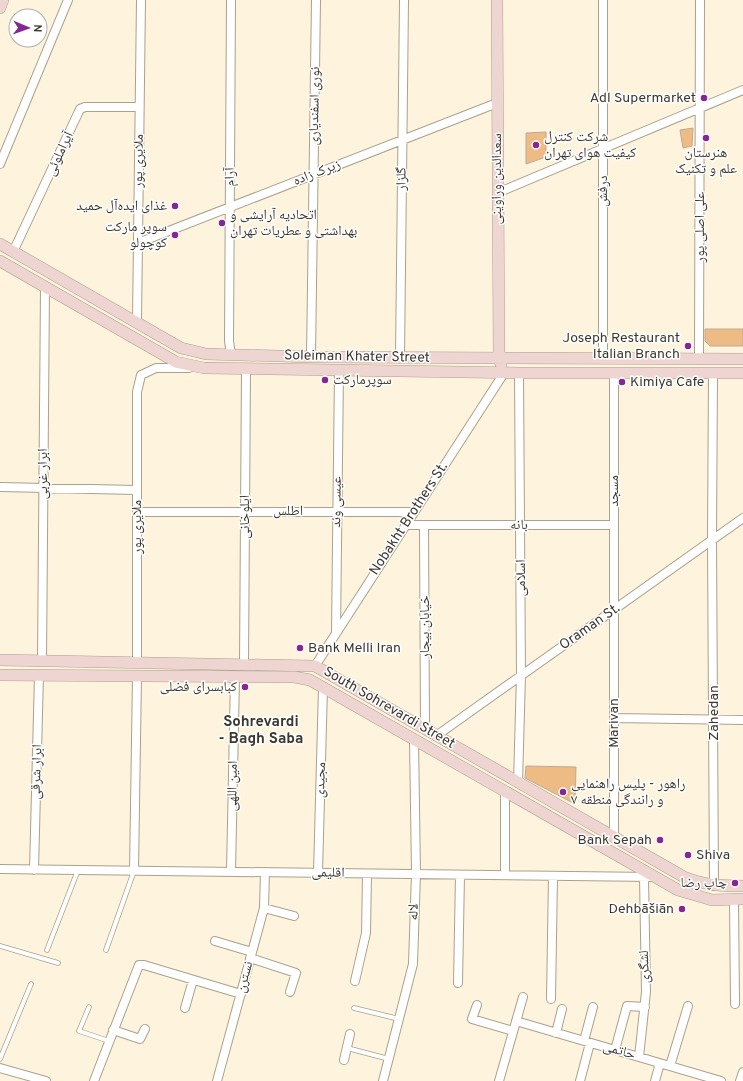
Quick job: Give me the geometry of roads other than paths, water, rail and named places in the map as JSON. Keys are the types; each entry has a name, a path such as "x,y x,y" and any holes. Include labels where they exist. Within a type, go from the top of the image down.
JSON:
{"main road":[{"path":"0,8 3,0"},
{"name":"سعدالدین وراوینی","path":"497,0 499,358 504,373"},
{"name":"Soleiman Khater Street","path":"0,244 181,348 206,354 311,357 743,359"},
{"name":"Soleiman Khater Street","path":"0,261 176,362 204,368 246,370 504,373 743,373"},
{"name":"South Sohrevardi Street","path":"0,660 315,666 684,877 699,883 714,886 743,886"},
{"path":"137,663 137,676"},
{"name":"South Sohrevardi Street","path":"0,675 235,676 294,677 310,680 678,890 712,900 739,900"},
{"path":"608,849 614,838"}],"street":[{"path":"0,164 68,0"},
{"name":"ملایری پور","path":"136,321 141,0"},
{"name":"آرام","path":"230,355 228,341 231,0"},
{"name":"نوری اسفندیاری","path":"311,357 316,0"},
{"name":"گلزار","path":"400,357 404,0"},
{"name":"درفش","path":"603,0 603,358"},
{"name":"علی اصلی پور","path":"699,358 700,0"},
{"path":"498,193 743,90"},
{"name":"زیرک زاده","path":"138,243 497,103"},
{"name":"آیراملوئی","path":"13,252 80,109 85,107 139,107"},
{"name":"ابرار غربی","path":"42,661 45,287"},
{"name":"ملایری پور","path":"137,663 137,392 141,375 156,368 204,368"},
{"name":"ایلوخانی","path":"244,664 246,370"},
{"name":"عیسی وند","path":"336,634 340,371"},
{"name":"مسجد","path":"614,372 614,609"},
{"name":"Nobakht Brothers St.","path":"315,666 504,373"},
{"name":"اسلامی","path":"518,782 521,675 519,373"},
{"name":"Zahedan","path":"713,374 712,540 714,886"},
{"path":"0,487 137,490"},
{"name":"اطلس","path":"137,512 414,512"},
{"name":"Oraman St.","path":"436,736 743,518"},
{"name":"بانه","path":"405,525 614,525"},
{"name":"خیابان بیجار","path":"424,525 425,729"},
{"name":"Marivan","path":"614,609 614,838"},
{"name":"ابرار شرقی","path":"34,870 40,675"},
{"path":"134,871 137,676"},
{"name":"امین اللهی","path":"231,872 235,676"},
{"name":"مجیدی","path":"318,873 324,687"},
{"path":"614,718 743,720"},
{"name":"لاله","path":"383,1081 413,964 416,874 414,739"},
{"path":"505,791 506,875"},
{"name":"اقلیمی","path":"0,869 656,877"},
{"name":"نسترن","path":"216,1081 264,908 265,872"},
{"path":"355,981 366,933 367,874"},
{"path":"458,983 460,875"},
{"path":"551,999 553,876"},
{"name":"لشگری","path":"640,1057 645,1007 644,877"},
{"path":"735,1004 739,900"},
{"path":"264,908 294,916"},
{"path":"215,941 296,973 290,992"},
{"path":"94,1081 139,965 144,965 241,994"},
{"path":"185,1008 193,980"},
{"path":"499,1081 523,997"},
{"path":"478,1004 472,1019 513,1031"},
{"path":"615,1050 627,1006 645,1007"},
{"path":"670,1066 688,1006"},
{"path":"580,1081 593,1007"},
{"path":"556,1033 562,1009"},
{"name":"حاتمی","path":"516,1021 721,1081"},
{"path":"113,1030 140,1039 145,1029"},
{"path":"344,1060 350,1034"},
{"path":"655,1081 660,1063"},
{"path":"0,1068 23,1078 46,1081"},
{"path":"740,1081 743,1072"}],"lane":[{"path":"47,950 78,870"},
{"path":"106,950 134,871"},
{"path":"0,946 58,963"},
{"path":"0,1059 31,984"},
{"path":"89,1007 79,1032 109,1041"},
{"path":"354,1008 399,1019"},
{"path":"347,1048 389,1059"}],"place":[{"name":"Adl Supermarket","path":"704,98"},
{"name":"هنرستان علم و تکنیک","path":"706,138"},
{"name":"شرکت کنترل کیفیت هوای تهران","path":"536,145"},
{"name":"غذای ایده‌آل حمید","path":"175,206"},
{"name":"اتحادیه آرایشی و بهداشتی و عطریات تهران","path":"222,223"},
{"name":"سوپر مارکت کوچولو","path":"175,235"},
{"name":"Joseph Restaurant Italian Branch","path":"688,346"},
{"name":"سوپرمارکت","path":"325,380"},
{"name":"Kimiya Cafe","path":"622,382"},
{"name":"Bank Melli Iran","path":"300,648"},
{"name":"کبابسرای فضلی","path":"245,687"},
{"name":"راهور - پلیس راهنمایی و رانندگی منطقه ۷","path":"563,792"},
{"name":"Bank Sepah","path":"660,840"},
{"name":"Shiva","path":"688,855"},
{"name":"چاپ رضا","path":"735,883"},
{"name":"Dehbāšiān","path":"682,909"}],"district":[{"name":"Sohrevardi - Bagh Saba","path":"261,730"}]}
